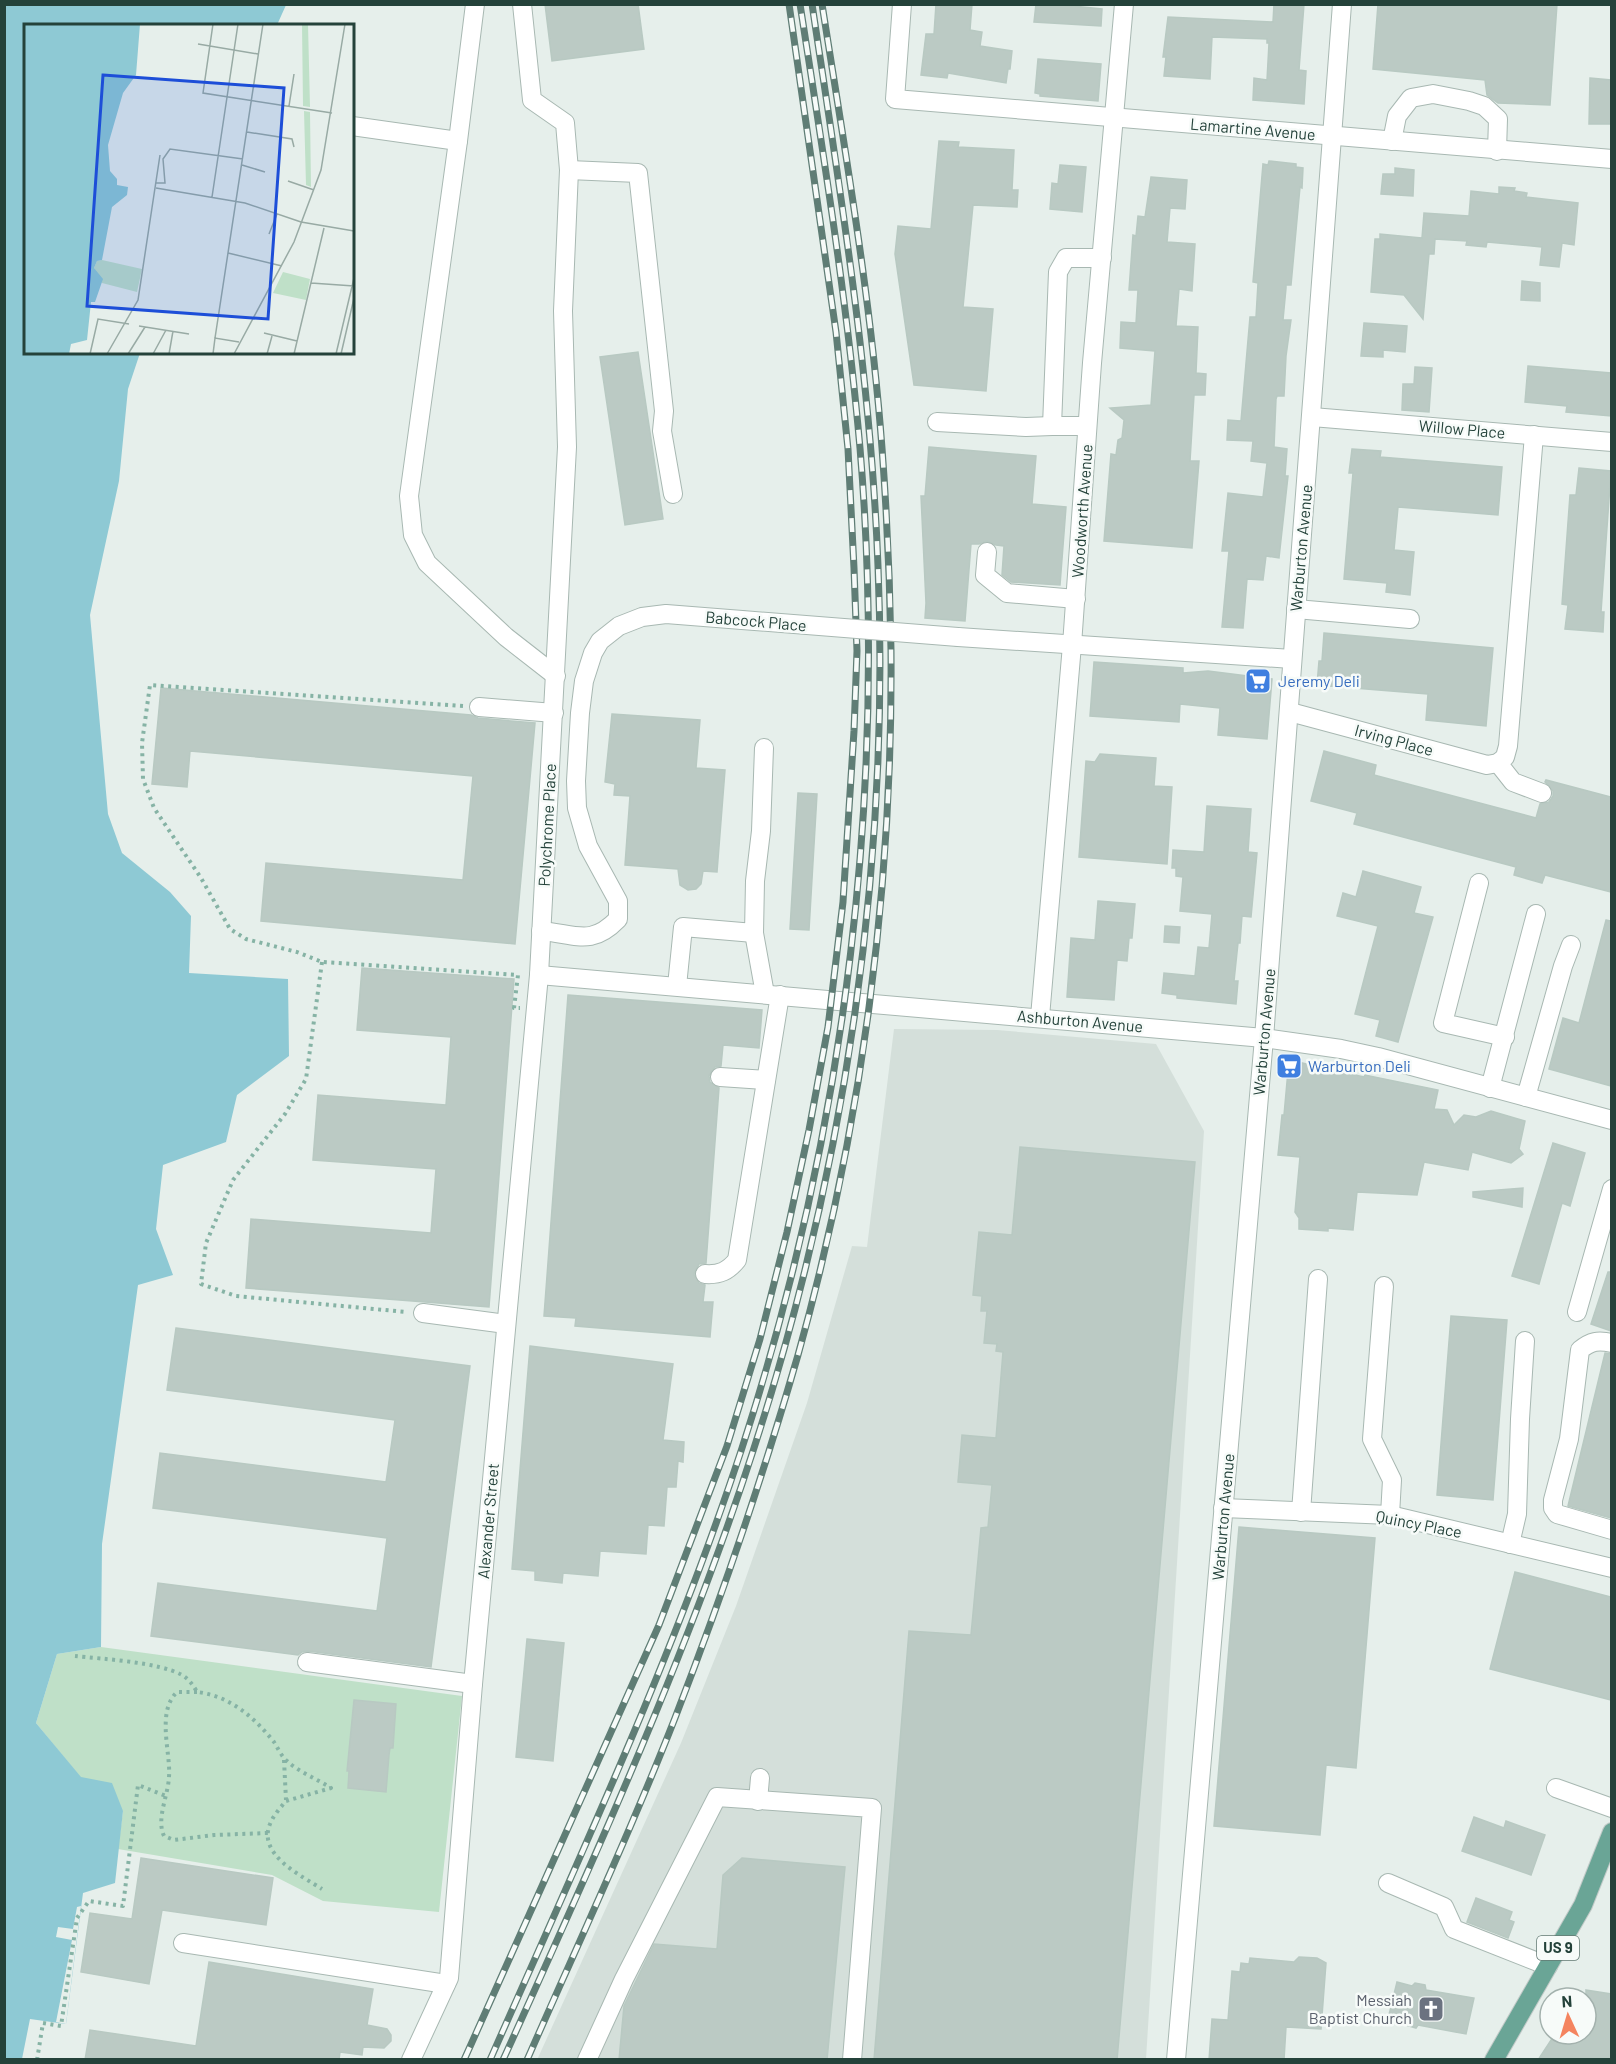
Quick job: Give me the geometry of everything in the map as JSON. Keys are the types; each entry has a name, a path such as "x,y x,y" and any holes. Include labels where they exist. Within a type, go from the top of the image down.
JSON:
{"main road":[{"name":"US 9","path":"1494,2060 1583,1905 1611,1832"}],"street":[{"path":"475,4 459,141 409,496 413,535 427,563 506,637 556,676"},
{"name":"Polychrome Place","path":"522,4 532,100 565,123 569,170 563,311 567,447 539,975"},
{"name":"Lamartine Avenue","path":"902,4 895,99 1611,159"},
{"name":"Woodworth Avenue","path":"1040,1017 1076,599 1101,258 1124,4"},
{"name":"Warburton Avenue","path":"1176,2060 1264,1038 1342,4"},
{"path":"1392,141 1398,116 1411,98 1433,94 1484,106 1498,119 1497,151"},
{"path":"354,126 459,141"},
{"path":"569,170 638,173 664,411 662,431 673,494"},
{"path":"1052,426 1058,272 1066,258 1101,258"},
{"name":"Willow Place","path":"1312,417 1611,442"},
{"path":"938,422 1026,427 1088,426"},
{"path":"1534,435 1508,746 1505,757 1498,763 1513,783 1542,793"},
{"path":"987,552 985,575 1006,593 1076,599"},
{"path":"1296,609 1410,619"},
{"name":"Babcock Place","path":"541,931 588,938 606,931 618,919 618,901 588,846 577,808 576,782 584,681 593,653 600,641 619,626 642,616 666,614 958,637 1292,659"},
{"path":"479,708 554,713"},
{"name":"Irving Place","path":"1290,712 1487,765 1498,763"},
{"path":"705,1274 714,1275 728,1270 737,1260 766,1080 772,994 754,933 755,881 761,831 764,748"},
{"path":"550,781 576,782"},
{"path":"1479,883 1443,1023 1505,1038"},
{"path":"1490,1088 1536,914"},
{"path":"676,986 683,927 754,933"},
{"path":"1526,1097 1571,945"},
{"name":"Ashburton Avenue","path":"539,975 1264,1038 1341,1049 1611,1120"},
{"name":"Alexander Street","path":"411,2060 449,1978 472,1684 539,975"},
{"path":"720,1077 766,1080"},
{"path":"1576,1312 1611,1189"},
{"path":"1301,1512 1318,1279"},
{"path":"1384,1286 1372,1439 1392,1480 1390,1515"},
{"path":"415,1313 507,1324"},
{"path":"1611,1343 1601,1340 1588,1343 1580,1350 1569,1439 1553,1500 1553,1508 1557,1514 1611,1530"},
{"path":"1510,1544 1517,1514 1525,1341"},
{"name":"Quincy Place","path":"1223,1508 1390,1515 1611,1568"},
{"path":"307,1662 472,1684"},
{"path":"758,1801 760,1778"},
{"path":"1556,1788 1611,1808"},
{"path":"587,2060 624,1979 717,1797 872,1808 852,2060"},
{"path":"1388,1882 1444,1907 1454,1929 1548,1966"},
{"path":"183,1943 446,1984"}],"path":[{"path":"479,708 150,685 142,744 143,779 154,808 201,878 230,929 246,939 297,952 322,962 518,975 514,1008 536,1007"},
{"path":"322,962 306,1079 285,1114 233,1180 206,1243 201,1284 236,1296 415,1313"},
{"path":"75,1656 114,1659 171,1670 183,1676 198,1692"},
{"path":"268,1833 214,1835 174,1840 164,1836 160,1829 170,1771 166,1739 169,1707 172,1697 177,1692 198,1692 221,1697 246,1713 276,1744 284,1759 286,1800 270,1824 268,1842 280,1861 322,1889"},
{"path":"284,1759 331,1788 286,1800"},
{"path":"37,2060 43,2023 62,2026 77,1918 89,1901 123,1906 138,1785 166,1796"}],"shaded area":[{"path":"894,1029 997,1030 1156,1044 1204,1131 1146,2059 537,2060 681,1743 736,1606 807,1403 852,1246 867,1247"}],"green space":[{"path":"101,1647 462,1696 439,1912 323,1901 272,1875 118,1849 123,1811 81,1778 36,1723 57,1654"}],"water":[{"path":"5,5 286,5 277,24 24,24 24,354 140,354 128,389 119,481 90,615 108,814 122,853 170,892 191,916 189,973 288,979 289,1056 237,1095 226,1142 163,1165 156,1229 173,1275 138,1285 102,1544 101,1647 57,1654 36,1723 81,1777 112,1783 123,1811 115,1883 83,1893 66,2024 30,2019 22,2059 5,2060"}],"pier":[{"path":"81,1906 66,2024 56,2022 72,1940 56,1937 58,1927 73,1929 77,1907"}],"building":[{"path":"545,4 638,4 644,49 552,61"},
{"path":"936,4 972,4 970,30 982,32 980,46 1012,51 1006,83 948,73 947,78 921,75 926,34 934,34"},
{"path":"1036,4 1102,9 1101,26 1034,22"},
{"path":"1274,4 1304,4 1299,70 1306,71 1304,104 1253,100 1254,78 1267,80 1269,43 1267,39 1212,37 1210,79 1164,76 1166,57 1163,57 1168,17 1273,22"},
{"path":"1378,4 1557,4 1550,105 1498,103 1487,95 1485,80 1373,69"},
{"path":"1038,59 1101,64 1098,101 1040,96 1035,93"},
{"path":"1590,78 1611,80 1611,124 1589,124"},
{"path":"939,141 959,142 958,147 1014,150 1012,190 1018,190 1017,207 973,205 963,307 993,309 986,391 914,385 895,254 898,226 931,229"},
{"path":"1269,161 1296,164 1296,167 1303,168 1291,285 1286,285 1283,320 1291,320 1284,396 1277,396 1276,399 1274,447 1287,449 1285,476 1288,476 1279,558 1266,556 1263,580 1247,579 1243,628 1222,627 1229,551 1222,551 1228,493 1263,497 1267,463 1251,461 1253,441 1227,440 1228,420 1241,421 1250,317 1256,317 1258,283 1253,282 1263,164 1268,165"},
{"path":"1060,165 1086,167 1082,212 1050,209 1052,183 1058,184"},
{"path":"1395,168 1414,170 1413,196 1381,194 1383,174 1395,174"},
{"path":"1151,177 1187,180 1185,209 1170,208 1167,242 1195,244 1192,291 1179,289 1176,326 1198,327 1196,373 1206,374 1205,395 1194,395 1190,461 1199,461 1192,548 1104,541 1111,454 1116,455 1118,440 1122,438 1124,420 1110,408 1151,405 1155,351 1120,348 1121,322 1136,323 1138,290 1129,290 1133,235 1136,236 1138,216 1145,217"},
{"path":"1499,187 1515,188 1514,191 1527,193 1526,197 1578,203 1574,245 1562,243 1559,267 1540,265 1542,247 1487,242 1486,247 1466,245 1467,241 1435,239 1434,254 1429,254 1423,319 1404,295 1371,292 1375,239 1380,239 1380,234 1422,238 1424,213 1469,216 1471,191 1499,194"},
{"path":"1522,281 1540,283 1540,301 1521,300"},
{"path":"1364,323 1407,326 1405,352 1383,350 1383,357 1361,356"},
{"path":"638,352 663,519 625,525 600,357"},
{"path":"1528,366 1611,373 1611,416 1566,412 1567,406 1525,402"},
{"path":"1415,367 1432,368 1429,412 1402,410 1403,384 1414,384"},
{"path":"929,447 1036,456 1032,504 1066,507 1060,585 1011,582 1002,575 1004,546 987,541 971,544 965,621 925,618 921,496 925,496"},
{"path":"1352,449 1381,451 1380,457 1502,467 1498,515 1398,507 1394,550 1414,552 1410,595 1386,592 1387,583 1344,579 1353,473 1349,473"},
{"path":"1579,468 1611,471 1601,612 1604,612 1603,632 1565,629 1568,605 1562,604 1570,495 1576,495"},
{"path":"1324,633 1493,648 1486,726 1426,720 1428,694 1317,685"},
{"path":"1094,662 1183,668 1183,673 1208,671 1272,679 1267,739 1218,735 1220,708 1180,704 1179,722 1090,716"},
{"path":"161,688 471,715 478,718 535,723 515,944 261,921 266,863 463,880 473,776 190,751 187,787 152,784"},
{"path":"612,714 700,720 696,768 725,770 717,872 703,871 701,884 696,889 688,890 680,885 678,869 625,865 630,796 614,795 615,784 605,782"},
{"path":"1324,751 1376,765 1374,775 1536,818 1540,804 1549,802 1553,796 1553,791 1545,782 1546,780 1611,797 1611,892 1545,875 1542,883 1514,875 1516,867 1354,824 1357,813 1311,801"},
{"path":"1100,754 1156,758 1154,786 1172,787 1167,864 1079,857 1086,761 1095,762"},
{"path":"798,793 817,794 809,930 790,929"},
{"path":"1207,806 1251,809 1248,852 1257,853 1251,917 1242,916 1240,943 1238,943 1234,981 1238,981 1236,1004 1177,998 1177,995 1162,993 1164,973 1195,976 1198,947 1209,948 1212,914 1180,911 1183,877 1176,876 1176,868 1172,868 1173,850 1204,852"},
{"path":"1363,871 1421,887 1414,913 1433,917 1398,1042 1376,1036 1380,1020 1355,1014 1378,926 1337,916 1343,893 1356,897"},
{"path":"1098,901 1135,904 1127,961 1117,960 1114,1000 1067,997 1071,938 1095,940"},
{"path":"1606,920 1611,921 1611,1086 1549,1069 1563,1018 1579,1023"},
{"path":"1165,926 1180,927 1179,943 1164,942"},
{"path":"362,968 514,979 489,1307 246,1288 251,1219 431,1233 436,1169 313,1160 318,1095 446,1105 451,1037 357,1030"},
{"path":"568,995 762,1010 759,1048 723,1045 721,1066 715,1067 709,1076 710,1082 719,1088 706,1263 699,1264 694,1274 699,1283 705,1285 703,1302 713,1302 710,1337 575,1326 576,1318 544,1316"},
{"path":"1289,1060 1364,1077 1365,1075 1438,1090 1434,1109 1447,1110 1454,1125 1464,1115 1476,1117 1491,1111 1525,1121 1519,1149 1523,1154 1511,1163 1472,1152 1468,1170 1424,1162 1417,1195 1357,1192 1353,1230 1299,1229 1299,1218 1295,1212 1300,1157 1278,1155"},
{"path":"1553,1143 1585,1153 1570,1206 1562,1203 1539,1284 1512,1276"},
{"path":"1020,1147 1195,1162 1117,2060 874,2060 909,1631 971,1635 981,1528 988,1527 992,1485 958,1482 962,1435 996,1438 1003,1352 996,1351 997,1344 984,1343 987,1311 981,1311 982,1296 973,1295 979,1232 1012,1235"},
{"path":"1523,1188 1522,1207 1473,1197 1473,1192"},
{"path":"1608,1272 1611,1272 1611,1331 1591,1324"},
{"path":"1451,1316 1507,1320 1493,1500 1437,1495"},
{"path":"176,1328 470,1366 431,1667 308,1651 298,1655 151,1636 158,1583 377,1611 387,1538 153,1508 160,1453 386,1482 395,1420 167,1390"},
{"path":"530,1346 673,1364 663,1440 684,1442 683,1462 678,1461 676,1487 667,1487 664,1526 648,1525 646,1554 600,1551 598,1576 563,1573 562,1583 535,1580 535,1571 512,1569"},
{"path":"1605,1353 1611,1354 1611,1518 1568,1506"},
{"path":"1239,1527 1375,1538 1356,1768 1326,1765 1320,1835 1214,1826"},
{"path":"1515,1572 1611,1597 1611,1700 1490,1669"},
{"path":"527,1639 564,1643 553,1761 516,1757"},
{"path":"354,1700 396,1704 393,1748 390,1748 386,1792 348,1788 349,1771 347,1771"},
{"path":"1474,1817 1504,1828 1506,1821 1545,1835 1531,1875 1462,1851"},
{"path":"141,1858 273,1878 266,1925 162,1910 149,1984 81,1972 90,1913 132,1919"},
{"path":"742,1858 845,1867 827,2060 619,2060 624,2006 654,1944 717,1949 723,1875"},
{"path":"1476,1898 1512,1912 1509,1920 1514,1922 1508,1938 1467,1922"},
{"path":"1299,1957 1317,1958 1326,1963 1321,2029 1286,2027 1284,2060 1209,2060 1212,2019 1228,2020 1232,1971 1240,1972 1241,1963 1249,1964 1250,1958 1294,1962"},
{"path":"209,1962 373,1989 367,2025 387,2029 391,2035 391,2041 384,2048 363,2047 362,2055 340,2052 339,2060 85,2060 90,2030 196,2046"},
{"name":"Messiah Baptist Church","path":"1397,1982 1412,1986 1415,1983 1425,1985 1426,1990 1474,1998 1466,2034 1418,2025 1416,2028 1404,2022 1388,2019"},
{"path":"1598,1992 1611,1994 1611,2060 1538,2060 1547,2046 1598,2046"}],"railway":[{"path":"464,2060 659,1625 727,1446 760,1339 787,1232 828,1027 843,902 854,731 857,651 854,568 848,449 836,332 789,4"},
{"path":"490,2060 624,1757 715,1526 742,1448 778,1327 808,1204 832,1080 850,954 862,828 868,701 867,574 860,448 848,337 834,226 800,4"},
{"path":"503,2060 669,1681 754,1448 786,1341 814,1233 837,1123 855,1012 868,901 877,789 880,677 878,566 869,425 853,284 812,4"},
{"path":"527,2060 658,1761 709,1628 756,1492 785,1401 820,1269 840,1182 869,1006 879,917 890,739 891,650 888,549 882,448 871,336 822,4"}],"place":[{"name":"Jeremy Deli","path":"1258,681"},
{"name":"Warburton Deli","path":"1289,1066"},
{"name":"Messiah Baptist Church","path":"1431,2009"}]}
